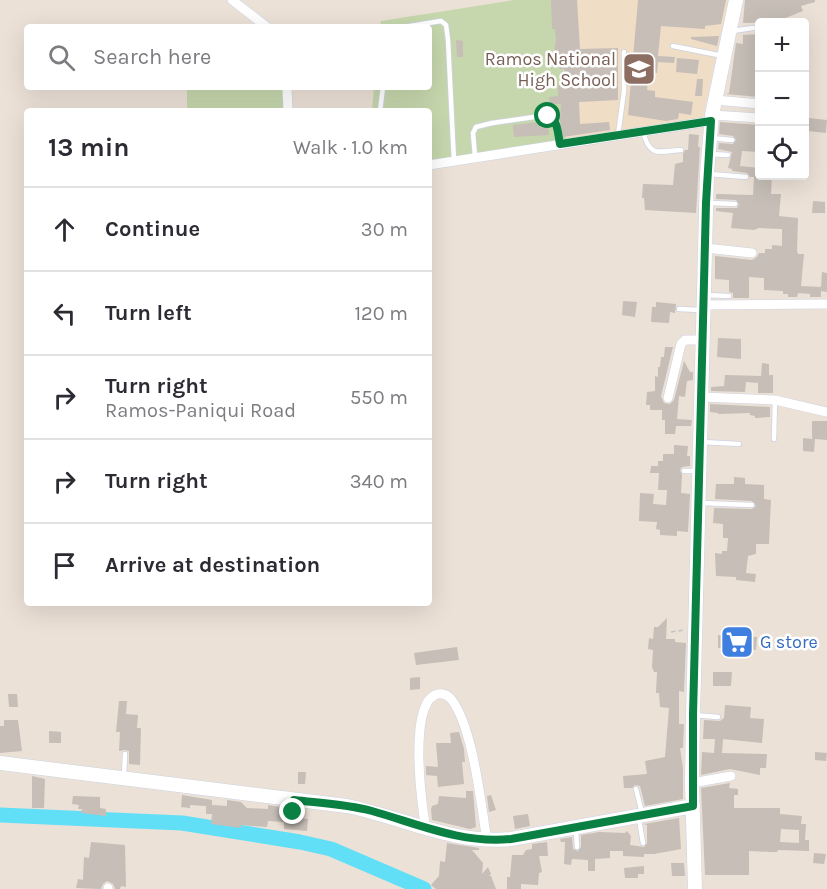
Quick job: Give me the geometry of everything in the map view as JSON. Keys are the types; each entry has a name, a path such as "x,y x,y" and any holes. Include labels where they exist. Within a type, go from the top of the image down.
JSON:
{"main road":[{"path":"695,889 693,715 707,173 715,100 736,0"},
{"path":"0,763 347,806 370,810 458,837 487,841 511,839 693,806"}],"street":[{"path":"232,0 263,24"},
{"path":"287,90 288,108"},
{"path":"715,100 755,104"},
{"path":"432,165 712,118 755,118"},
{"path":"705,248 752,254"},
{"path":"704,303 827,304"},
{"path":"668,398 681,344 685,340 702,340"},
{"path":"701,397 775,400 827,412"},
{"path":"426,828 419,785 422,722 427,702 433,695 441,693 450,697 467,731 487,841"},
{"path":"692,783 731,776"}],"lane":[{"path":"422,24 441,21 446,25 454,161"},
{"path":"729,31 753,28"},
{"path":"673,46 723,56"},
{"path":"618,135 624,91 624,52"},
{"path":"380,108 383,90"},
{"path":"475,158 473,133 476,128 492,123 553,117 560,144"},
{"path":"643,131 646,146 653,150 662,152 681,150"},
{"path":"710,138 732,140"},
{"path":"708,154 728,155"},
{"path":"707,173 746,177"},
{"path":"706,203 735,204"},
{"path":"679,309 729,296"},
{"path":"774,439 775,400"},
{"path":"700,442 739,444"},
{"path":"684,471 699,472"},
{"path":"698,503 752,505"},
{"path":"693,715 718,717"},
{"path":"124,754 124,778"},
{"path":"636,789 643,843"},
{"path":"576,827 577,847"}],"path":[{"path":"671,632 695,629"},
{"path":"292,824 294,800"}],"shaded area":[{"name":"Ramos National High School","path":"562,0 728,0 702,120 567,142"}],"green space":[{"path":"514,0 561,0 566,142 432,161 432,108 372,108 374,90 432,90 432,24 380,24 381,21"},
{"path":"187,90 282,90 284,108 187,108"}],"building":[{"path":"551,0 577,0 580,49 618,48 618,100 579,102 580,124 609,122 610,130 563,137 560,120 561,104 550,104 549,97 558,96 558,85 565,85 564,69 560,69 560,63 558,63 559,53 554,53 556,40 555,29 552,29"},
{"path":"638,0 726,0 721,24 705,26 705,29 661,26 658,56 675,57 674,63 658,62 657,73 649,72 647,90 655,91 655,97 693,102 691,115 679,113 678,119 666,121 628,115"},
{"path":"745,0 815,0 815,2 801,6 803,11 786,18 755,18 755,23 743,23"},
{"path":"755,34 755,97 726,94 729,93 736,43 743,44 743,35"},
{"path":"719,36 717,46 691,39 691,37"},
{"path":"456,40 463,41 463,57 457,57"},
{"path":"677,58 699,60 697,74 676,72"},
{"path":"697,79 703,79 702,96 695,96"},
{"path":"809,118 827,120 826,133 809,131"},
{"path":"539,122 540,128 548,127 549,135 514,137 513,125"},
{"path":"720,122 755,125 755,152 742,151 740,166 755,168 755,180 772,180 771,194 781,194 779,216 798,218 797,251 798,254 804,254 801,286 821,287 822,272 827,273 827,292 821,291 821,297 810,297 810,294 798,293 797,297 788,297 788,294 783,294 783,291 764,290 764,278 749,277 749,298 733,298 733,293 729,292 729,280 715,279 715,256 752,260 759,253 765,253 765,249 772,249 772,245 782,246 782,229 731,228 733,213 716,211 716,208 737,208 739,204 736,200 716,199 716,194 753,195 754,177 728,168 732,152 718,149 719,143 733,144 736,140 733,136 719,134"},
{"path":"689,134 699,135 696,213 645,210 644,198 642,198 643,184 673,185 675,164 683,162 683,154 685,150 688,150"},
{"path":"813,201 825,202 825,213 812,213"},
{"path":"623,301 637,302 635,317 622,315"},
{"path":"656,302 676,304 675,313 670,312 669,323 651,322 652,307 656,307"},
{"path":"718,338 741,339 741,359 717,357"},
{"path":"665,347 673,347 661,396 664,403 670,404 674,400 684,361 690,372 693,372 693,380 687,381 685,397 679,396 677,419 692,420 691,426 676,426 675,434 665,434 662,410 650,410 650,405 646,405 647,392 655,391 655,376 658,377 658,367 660,367 661,357 664,357"},
{"path":"762,363 769,364 769,375 773,375 773,393 758,393 758,383 746,382 745,392 711,391 711,387 724,386 725,375 761,376"},
{"path":"710,404 770,407 770,417 755,418 750,413 718,414 710,412"},
{"path":"812,421 827,421 827,440 815,439 814,452 803,451 803,438 813,439"},
{"path":"674,445 688,446 687,456 690,456 690,466 682,467 680,470 681,493 690,494 688,532 677,531 677,536 660,535 660,530 656,529 657,522 639,521 640,493 654,494 653,504 666,505 667,490 658,490 659,473 650,473 651,466 658,466 658,461 663,461 663,454 674,454"},
{"path":"734,477 745,478 745,484 764,485 764,499 771,500 769,544 756,544 756,554 748,556 746,573 756,574 755,582 736,580 736,577 716,576 715,553 722,554 722,551 727,551 728,538 723,538 723,524 713,523 714,508 752,509 756,506 752,501 715,499 716,484 734,484"},
{"path":"667,618 666,639 686,643 684,692 679,691 679,724 684,724 683,748 680,748 683,768 683,799 645,806 640,786 624,788 623,776 647,774 645,761 665,757 669,708 660,707 659,693 656,693 657,672 654,672 652,667 653,650 648,649 649,638 653,639 654,627 658,627"},
{"name":"G store","path":"718,635 757,637 756,650 718,648"},
{"path":"457,647 459,660 416,665 414,653"},
{"path":"713,672 732,672 731,686 713,686"},
{"path":"420,677 420,689 410,690 410,678"},
{"path":"8,694 17,694 18,707 9,707"},
{"path":"119,701 127,701 126,714 138,715 137,728 141,728 140,765 129,764 129,751 119,751 120,732 116,732"},
{"path":"725,705 751,707 750,718 764,719 762,743 723,739 722,753 767,754 766,768 760,768 760,775 730,769 701,775 702,752 714,753 715,739 703,739 704,720 720,721 724,718"},
{"path":"4,720 18,720 22,751 0,753 0,726 4,726"},
{"path":"49,731 61,732 61,743 49,743"},
{"path":"459,732 464,749 465,762 462,762 464,784 438,787 437,776 426,775 426,766 438,767 436,743 451,743 450,733"},
{"path":"815,752 827,753 826,761 815,760"},
{"path":"298,772 306,772 305,784 298,784"},
{"path":"32,776 45,779 44,808 32,808"},
{"path":"730,783 729,788 738,789 738,795 734,795 734,808 780,808 780,814 802,816 801,824 806,824 805,840 809,840 809,851 749,851 749,875 705,875 701,788","holes":["781,829 799,830 799,843 780,842"]},
{"path":"466,791 473,791 476,827 470,829 432,820 431,809 432,806 438,804 439,796 466,798"},
{"path":"182,795 212,800 212,805 227,806 227,800 241,802 247,808 268,809 268,805 287,808 292,811 291,817 308,819 307,831 284,829 284,822 268,821 267,827 241,825 241,828 211,824 212,814 206,814 206,806 181,807"},
{"path":"491,795 496,810 489,812 487,796"},
{"path":"73,796 100,797 100,808 106,809 106,816 81,813 82,809 78,809 79,805 72,804"},
{"path":"528,814 530,826 515,829 513,816"},
{"path":"679,818 681,849 644,854 644,857 623,856 623,851 610,851 610,858 595,859 595,871 588,871 588,860 572,859 571,865 564,864 565,842 561,842 560,839 572,837 573,849 578,851 581,847 581,835 599,832 625,833 627,831 631,836 630,845 644,847 647,843 647,825 644,824"},
{"path":"91,842 125,845 126,887 121,886 120,889 115,889 113,884 107,881 101,889 76,888 78,879 83,880 84,857 89,858"},
{"path":"547,842 548,856 539,856 542,872 539,873 538,885 521,884 521,889 507,889 512,855 523,855 526,850 532,849 532,844"},
{"path":"447,843 479,848 479,850 472,850 483,863 482,874 488,867 491,874 489,876 496,889 436,889 431,885 439,876 440,861 445,862"},
{"path":"814,853 826,854 824,864 813,863"},
{"path":"671,863 684,863 685,876 672,876"},
{"path":"644,866 644,874 638,874 638,878 625,878 624,868"}],"waterway":[{"path":"0,815 182,823 300,842 331,849 424,889"}],"place":[{"name":"Ramos National High School","path":"639,69"},
{"name":"G store","path":"737,642"}],"route":[{"path":"293,812 294,800 347,806 370,810 458,837 487,841 511,839 693,806 693,715 706,203 711,121 560,144 553,117 548,116"}]}
